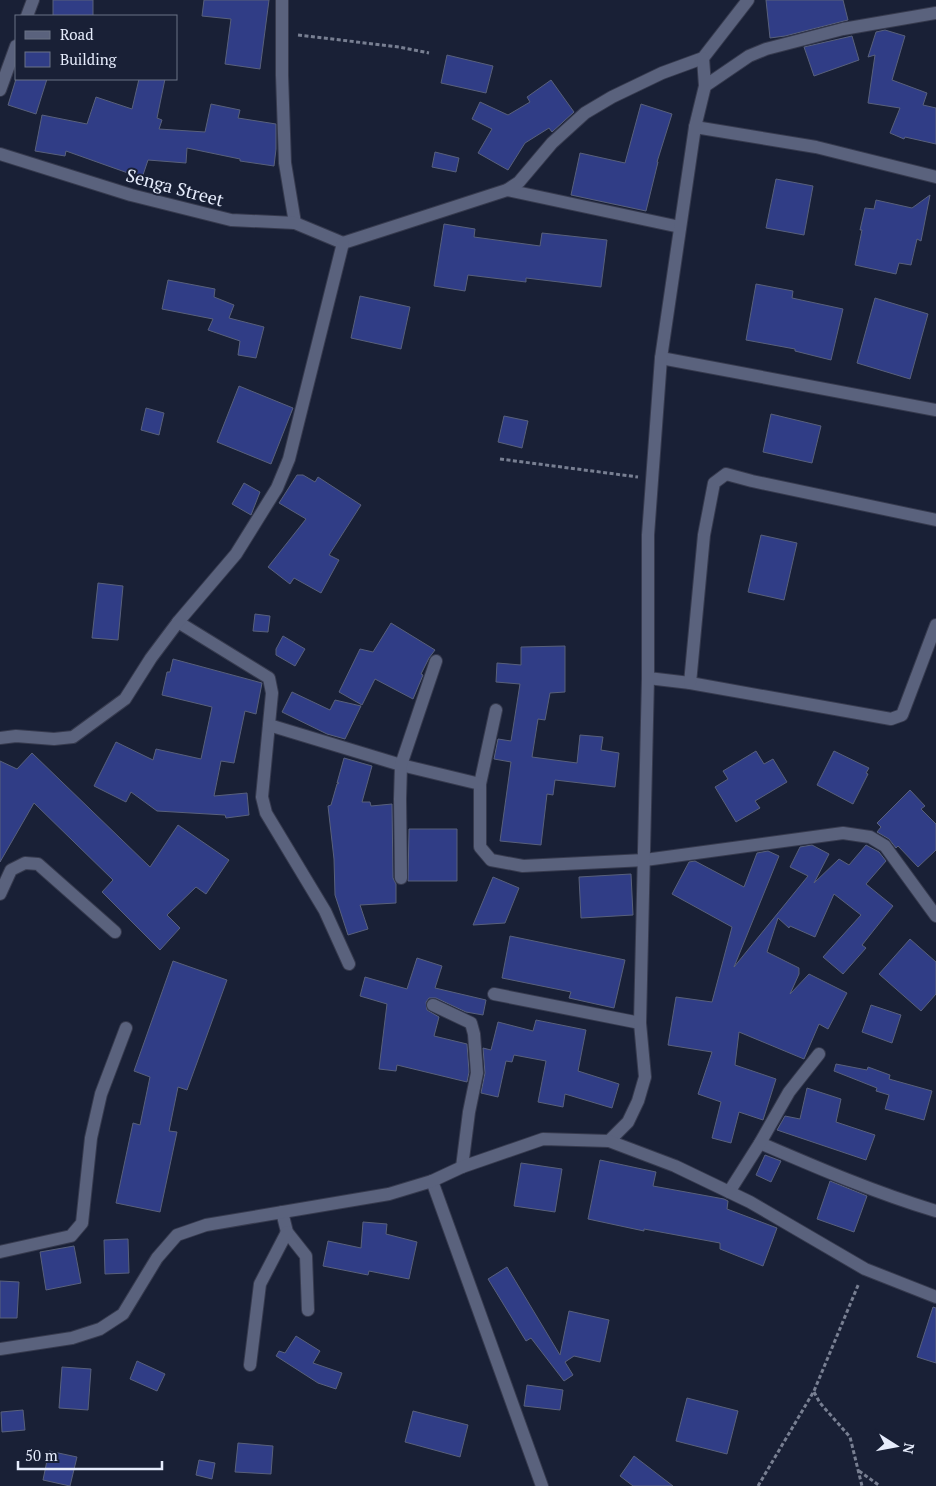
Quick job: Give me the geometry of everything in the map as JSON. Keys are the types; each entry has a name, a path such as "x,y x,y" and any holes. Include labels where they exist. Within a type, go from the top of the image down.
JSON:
{"street":[{"path":"27,15 33,0"},
{"path":"282,0 285,163 296,223"},
{"path":"0,738 25,735 63,739 73,737 125,699 151,658 178,622 236,554 277,488 290,459 343,243 507,190 519,182 552,142 585,113 612,97 703,58 748,0"},
{"path":"705,86 749,56 766,49 843,29 936,13"},
{"path":"0,90 15,49"},
{"path":"609,1141 628,1122 638,1101 645,1077 640,1023 648,678 648,535 651,479 661,358 695,127 705,86 703,58"},
{"path":"695,127 816,147 936,177"},
{"name":"Senga Street","path":"0,154 131,195 231,220 296,223 343,243"},
{"path":"507,190 680,228"},
{"path":"661,358 936,410"},
{"path":"690,684 704,534 714,483 726,474 936,520"},
{"path":"178,622 269,678 272,693 262,797 266,813 324,911 349,964"},
{"path":"648,678 890,718 902,714 936,625"},
{"path":"401,878 401,765 436,661"},
{"path":"496,710 480,784 480,847 491,860 523,866 645,860 843,833 870,837 885,846 936,916"},
{"path":"269,725 401,765 480,784"},
{"path":"0,894 11,870 25,863 38,864 115,932"},
{"path":"494,994 640,1023"},
{"path":"432,1004 471,1023 474,1034 477,1072 469,1112 462,1167"},
{"path":"0,1252 71,1236 82,1223 91,1138 100,1094 126,1028"},
{"path":"729,1192 790,1092 819,1054"},
{"path":"0,1349 72,1338 100,1329 122,1314 157,1258 177,1235 206,1225 389,1194 432,1181 462,1167 543,1139 609,1141 675,1166 750,1202 865,1269 936,1297"},
{"path":"760,1143 808,1164 907,1202 936,1211"},
{"path":"432,1181 542,1486"},
{"path":"282,1212 287,1232 306,1256 308,1310"},
{"path":"250,1365 260,1284 287,1232"}],"path":[{"path":"282,33 399,47 429,53"},
{"path":"500,459 651,479"},
{"path":"758,1486 814,1391 865,1269"},
{"path":"814,1391 820,1403 850,1437 860,1471 862,1486"},
{"path":"860,1471 880,1486"}],"building":[{"path":"53,0 93,0 93,15 53,15"},
{"path":"204,0 269,0 260,69 225,64 231,19 202,16"},
{"path":"766,0 843,0 848,20 770,38"},
{"path":"885,30 905,36 892,80 927,93 923,105 936,108 936,144 905,137 904,139 890,133 900,108 868,103 875,55 868,57 876,32"},
{"path":"852,36 859,60 814,76 804,47"},
{"path":"447,55 493,66 486,93 441,83"},
{"path":"16,80 47,80 36,114 8,105"},
{"path":"139,80 165,80 157,118 162,120 159,129 205,132 211,104 240,110 238,118 276,124 274,166 240,161 240,159 187,148 186,163 148,160 142,178 66,151 65,156 35,151 42,115 87,124 96,97 132,109"},
{"path":"551,80 574,112 552,132 549,128 525,143 508,170 478,153 492,129 472,119 480,102 508,115 530,102 527,97"},
{"path":"641,104 672,114 657,162 646,211 571,195 580,153 625,163"},
{"path":"435,152 459,158 456,172 432,167"},
{"path":"776,179 813,186 804,235 766,228"},
{"path":"930,195 921,241 917,239 911,265 899,263 896,274 855,265 865,208 874,209 876,200 912,208"},
{"path":"444,224 475,229 474,237 540,246 542,233 607,240 601,287 526,278 526,282 468,275 465,291 434,286"},
{"path":"168,280 215,289 214,297 234,305 229,318 264,327 256,358 238,355 240,341 208,330 213,319 162,309"},
{"path":"756,284 793,291 792,298 843,309 831,360 795,351 795,349 746,340"},
{"path":"360,296 410,307 401,349 351,338"},
{"path":"875,298 928,314 910,379 857,363"},
{"path":"239,386 293,408 271,464 217,442"},
{"path":"146,408 164,413 159,435 141,430"},
{"path":"771,414 821,426 812,463 763,452"},
{"path":"504,416 528,421 522,448 498,442"},
{"path":"297,475 303,475 315,482 318,477 361,505 329,555 339,560 321,593 294,578 290,584 268,567 306,519 279,503"},
{"path":"244,483 260,492 251,515 232,504"},
{"path":"761,535 797,543 784,600 748,592"},
{"path":"98,583 123,586 118,640 92,638"},
{"path":"255,614 270,616 268,632 253,631"},
{"path":"391,623 435,650 421,674 423,675 413,699 375,679 362,705 339,692 360,649 373,652"},
{"path":"283,636 305,649 295,666 276,655 276,649"},
{"path":"565,646 565,692 550,693 545,720 538,719 532,757 577,763 580,735 603,737 601,750 619,753 615,787 555,780 553,795 547,794 541,845 500,841 511,762 494,759 498,739 511,741 520,684 496,682 497,663 521,665 521,647"},
{"path":"173,659 262,683 256,714 245,711 234,763 221,761 214,796 247,793 249,815 226,818 225,815 157,811 131,792 126,802 94,786 116,742 153,760 156,749 201,759 212,707 162,695 167,672 170,672"},
{"path":"292,692 330,710 335,700 361,706 345,739 327,734 282,712"},
{"path":"756,751 764,764 773,759 787,782 755,801 760,808 736,822 715,787 728,779 723,771"},
{"path":"834,751 869,768 866,773 868,774 853,804 817,785"},
{"path":"32,753 150,867 178,825 229,860 206,894 196,887 167,915 180,928 160,950 102,892 113,880 34,803 0,862 0,761 17,769"},
{"path":"344,758 372,766 362,802 370,802 371,806 392,804 393,878 396,884 396,903 360,905 368,929 348,935 335,895 334,859 328,806 331,805 337,784 339,783 337,783"},
{"path":"910,790 925,806 921,809 936,824 936,850 918,867 898,846 896,848 889,839 877,832 881,827 877,823"},
{"path":"409,829 457,829 457,881 408,881"},
{"path":"812,845 829,854 814,883 839,859 849,865 866,845 879,852 886,861 866,884 893,906 862,945 866,948 843,974 823,957 861,915 834,894 815,937 790,926 789,928 778,918 767,952 799,968 799,974 790,994 809,974 847,993 828,1029 819,1024 804,1059 739,1032 735,1065 776,1079 763,1120 739,1112 731,1143 712,1138 721,1102 698,1094 712,1052 668,1045 676,997 712,1002 732,927 672,894 689,862 695,861 744,887 757,853 768,851 779,856 734,967 808,876 790,867 800,847"},
{"path":"631,874 633,915 581,918 579,877"},
{"path":"493,877 519,888 505,923 473,925"},
{"path":"510,936 625,960 614,1008 569,998 571,992 502,978"},
{"path":"910,939 936,962 936,994 921,1011 879,974"},
{"path":"417,958 442,966 435,988 486,1000 483,1015 466,1012 436,998 429,998 426,1002 427,1010 439,1017 434,1036 467,1044 469,1072 467,1082 397,1065 396,1071 379,1069 387,1004 360,996 365,977 407,989"},
{"path":"173,961 227,980 187,1090 178,1087 169,1131 177,1132 160,1212 116,1203 133,1123 140,1125 150,1077 134,1071"},
{"path":"871,1005 901,1015 892,1043 862,1032"},
{"path":"536,1020 586,1030 578,1071 619,1084 612,1108 565,1094 563,1107 538,1102 546,1061 514,1055 512,1062 506,1061 498,1097 481,1093 485,1073 483,1048 491,1050 498,1022 533,1031"},
{"path":"836,1064 867,1070 868,1067 890,1075 889,1079 932,1091 924,1120 885,1109 889,1095 876,1091 877,1088 834,1071"},
{"path":"807,1088 841,1099 836,1122 875,1135 866,1160 777,1130 785,1116 800,1119"},
{"path":"765,1155 781,1161 771,1182 756,1175"},
{"path":"600,1160 656,1172 653,1186 724,1199 728,1201 727,1209 777,1228 763,1266 720,1249 720,1243 644,1229 644,1231 588,1219"},
{"path":"521,1163 562,1169 555,1212 514,1206"},
{"path":"830,1181 867,1196 854,1232 817,1219"},
{"path":"363,1222 387,1224 386,1234 417,1242 409,1279 369,1271 368,1275 323,1266 328,1241 361,1248"},
{"path":"128,1239 129,1273 105,1274 104,1240"},
{"path":"74,1246 81,1283 46,1290 40,1252"},
{"path":"507,1267 560,1355 569,1311 609,1320 600,1362 574,1356 565,1362 573,1375 564,1381 531,1338 526,1341 488,1279"},
{"path":"0,1281 19,1282 17,1318 0,1318"},
{"path":"933,1307 936,1308 936,1363 917,1357"},
{"path":"296,1336 320,1351 313,1363 342,1373 336,1389 318,1383 276,1356 279,1351 285,1353"},
{"path":"137,1361 165,1374 157,1391 130,1379"},
{"path":"62,1367 91,1369 88,1410 59,1408"},
{"path":"527,1385 563,1390 560,1410 524,1406"},
{"path":"687,1398 738,1411 727,1454 676,1441"},
{"path":"23,1410 25,1430 2,1432 1,1412"},
{"path":"413,1411 468,1425 460,1457 405,1442"},
{"path":"238,1443 273,1446 271,1474 235,1472"},
{"path":"49,1451 77,1457 70,1486 43,1480"},
{"path":"634,1456 673,1486 633,1486 620,1476"},
{"path":"199,1460 215,1463 212,1479 196,1475"}]}
